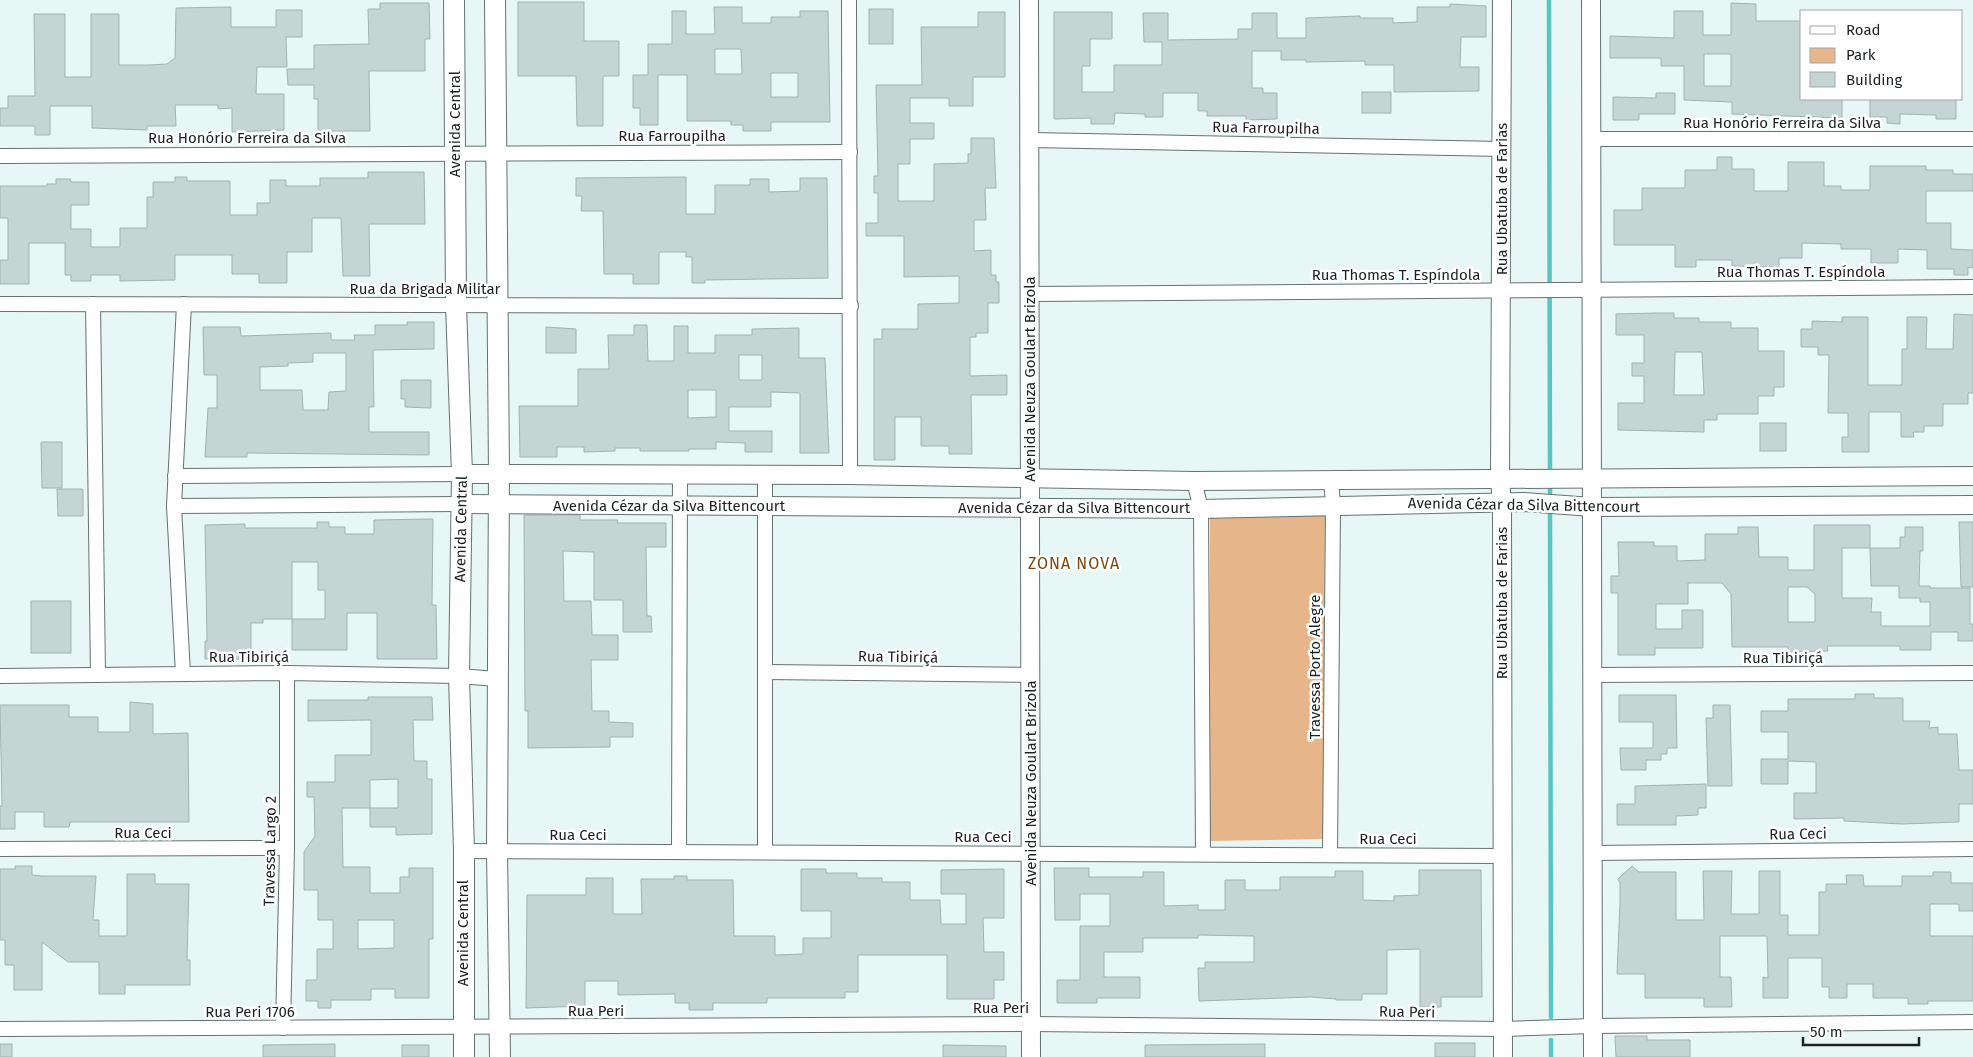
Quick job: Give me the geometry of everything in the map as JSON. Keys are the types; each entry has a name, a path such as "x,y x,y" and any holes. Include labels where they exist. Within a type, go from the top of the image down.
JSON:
{"main road":[{"name":"Avenida Central","path":"454,0 456,305 462,474 459,676 464,851 464,1057"},
{"path":"494,0 498,475 497,851 500,1057"}],"street":[{"path":"849,0 850,475"},
{"name":"Avenida Neuza Goulart Brizola","path":"1029,0 1031,1057"},
{"name":"Rua Ubatuba de Farias","path":"1502,0 1502,290 1508,481 1502,503 1503,1057"},
{"path":"1591,0 1592,290 1583,479 1592,507 1593,1057"},
{"name":"Rua Honório Ferreira da Silva","path":"1591,139 1973,139"},
{"name":"Rua Farroupilha","path":"1030,140 1502,149"},
{"name":"Rua Farroupilha","path":"494,153 850,152"},
{"name":"Rua Honório Ferreira da Silva","path":"0,156 494,153"},
{"name":"Rua Thomas T. Espíndola","path":"1030,294 1973,287"},
{"name":"Rua da Brigada Militar","path":"0,304 851,306"},
{"path":"93,304 98,675"},
{"path":"183,674 174,506 184,304"},
{"path":"679,852 680,473"},
{"name":"Avenida Cézar da Silva Bittencourt","path":"175,476 680,473 1194,481 1331,479 1508,481 1973,476"},
{"path":"765,474 765,852"},
{"name":"Travessa Porto Alegre","path":"1330,855 1333,505 1331,479"},
{"path":"1194,481 1201,509 1204,854"},
{"name":"Avenida Cézar da Silva Bittencourt","path":"174,506 462,504 1201,509 1524,502 1592,507 1973,505"},
{"name":"Rua Tibiriçá","path":"765,672 1030,675"},
{"name":"Rua Tibiriçá","path":"0,676 287,673 459,676 497,679"},
{"name":"Travessa Largo 2","path":"283,1028 287,848 287,673"},
{"name":"Rua Tibiriçá","path":"1593,675 1973,673"},
{"name":"Rua Ceci","path":"0,849 287,848"},
{"name":"Rua Ceci","path":"1593,853 1973,849"},
{"name":"Rua Ceci","path":"464,851 1502,856"},
{"path":"1593,1026 1973,1022"},
{"name":"Rua Peri","path":"500,1028 1031,1024 1503,1029 1593,1026"},
{"name":"Rua Peri 1706","path":"0,1029 463,1026 500,1028"}],"green space":[{"path":"1210,513 1325,513 1323,839 1210,841"}],"building":[{"path":"518,2 584,2 584,41 619,41 619,76 603,76 603,126 577,126 576,76 518,76"},
{"path":"380,3 429,3 430,39 425,39 425,71 369,71 370,131 318,131 318,99 314,99 314,85 288,85 287,69 314,69 314,45 369,44 368,9 380,9"},
{"path":"1731,3 1756,4 1756,21 1800,21 1800,100 1842,100 1842,118 1732,114 1732,102 1684,100 1684,66 1661,66 1661,58 1610,58 1610,36 1674,38 1674,11 1703,11 1703,35 1731,35","holes":["1704,54 1731,54 1731,86 1704,86"]},
{"path":"1450,4 1486,6 1486,37 1461,37 1460,67 1479,67 1479,91 1394,92 1394,65 1365,65 1365,61 1306,62 1306,60 1281,60 1281,51 1252,51 1252,88 1263,88 1263,93 1277,93 1277,119 1246,120 1246,116 1207,116 1207,111 1198,111 1198,93 1163,93 1163,117 1115,113 1114,124 1091,124 1091,118 1054,119 1054,12 1112,12 1112,39 1090,39 1090,66 1082,66 1082,92 1114,92 1114,65 1162,65 1162,42 1144,42 1143,13 1168,13 1168,40 1238,39 1238,29 1252,29 1252,13 1277,13 1277,38 1306,38 1306,18 1360,16 1360,18 1393,18 1393,23 1417,22 1417,7 1450,7"},
{"path":"231,7 231,27 276,27 276,10 302,10 302,37 286,37 287,67 257,67 256,94 284,94 284,130 232,132 232,108 218,109 218,105 175,105 176,126 147,126 147,130 92,128 92,106 50,106 50,135 35,135 35,126 0,126 0,108 8,108 8,96 35,96 34,14 65,14 65,77 91,77 91,14 119,14 119,65 148,65 167,64 175,58 176,8"},
{"path":"714,7 742,7 742,23 771,23 771,17 800,17 800,11 828,11 830,122 771,122 771,131 743,131 743,125 731,125 731,121 687,121 687,75 658,75 658,125 640,125 640,108 633,108 633,75 648,75 648,44 672,44 672,11 686,11 686,34 715,34","holes":["715,49 741,49 742,74 715,74","771,73 798,73 798,97 771,97"]},
{"path":"869,9 893,9 893,44 869,44"},
{"path":"978,12 1005,12 1005,77 973,77 973,106 949,106 949,98 910,98 910,123 934,123 934,139 910,139 910,164 898,164 898,201 934,201 934,164 968,163 968,154 971,154 971,138 994,138 996,188 985,188 986,220 974,220 974,251 991,250 991,275 996,275 996,282 999,282 999,303 988,303 988,333 976,333 976,337 970,337 970,376 1007,375 1007,395 971,395 972,454 949,454 949,446 921,446 921,417 895,417 895,460 874,460 874,339 882,339 882,329 918,329 918,304 959,303 959,276 904,277 904,236 866,236 866,223 878,223 878,193 874,193 874,176 878,176 876,85 922,85 921,27 978,27"},
{"path":"1362,92 1391,92 1391,113 1362,113"},
{"path":"1656,93 1675,93 1675,114 1639,114 1639,120 1613,120 1613,97 1656,98"},
{"path":"1870,100 1956,100 1956,119 1936,119 1936,115 1900,114 1900,124 1887,123 1887,117 1870,117"},
{"path":"1717,157 1732,157 1732,169 1754,169 1754,191 1788,191 1788,162 1824,162 1824,186 1841,186 1841,190 1870,190 1870,166 1926,166 1926,170 1953,170 1953,174 1973,174 1973,191 1926,191 1926,223 1951,223 1951,249 1973,250 1973,268 1968,267 1968,275 1954,275 1954,269 1927,269 1927,250 1898,249 1898,263 1871,263 1871,249 1841,249 1841,244 1802,243 1802,258 1779,258 1779,267 1732,266 1732,260 1696,260 1696,267 1675,267 1675,245 1614,245 1614,210 1642,210 1642,188 1685,188 1685,170 1717,170"},
{"path":"368,172 424,172 425,224 369,224 370,276 343,276 341,218 312,218 312,252 287,252 287,283 259,283 259,274 232,274 232,255 175,255 175,280 120,281 120,275 91,275 91,281 71,281 71,275 65,275 65,243 29,243 29,284 0,284 0,260 8,260 8,218 0,218 0,186 47,186 47,184 56,184 56,179 70,179 71,182 89,182 89,205 71,205 71,229 91,229 91,247 120,247 120,228 147,228 147,197 153,197 153,182 175,182 175,177 187,177 187,181 230,181 230,215 257,215 257,203 270,203 270,180 286,180 286,186 320,186 320,178 368,178"},
{"path":"686,177 686,214 715,214 715,185 750,185 750,179 769,179 769,192 800,191 800,178 827,178 828,278 705,280 705,283 692,283 692,257 686,257 686,252 659,252 659,284 633,284 633,274 604,274 603,211 581,211 582,196 576,196 576,178"},
{"path":"1674,313 1674,318 1699,318 1699,322 1731,322 1731,328 1758,328 1758,351 1784,351 1784,387 1774,387 1774,396 1758,396 1758,414 1717,414 1717,420 1704,420 1704,432 1618,430 1618,403 1644,403 1644,376 1632,376 1632,363 1644,363 1644,335 1616,335 1616,314","holes":["1675,352 1702,352 1704,395 1674,395"]},
{"path":"1954,314 1973,315 1973,393 1968,393 1968,404 1943,404 1943,426 1924,426 1924,432 1913,432 1914,437 1901,437 1901,412 1869,412 1869,452 1842,452 1842,437 1848,437 1848,413 1828,413 1829,355 1818,355 1818,347 1801,347 1801,329 1812,329 1812,321 1842,322 1842,317 1868,317 1868,385 1902,385 1902,349 1907,349 1907,317 1927,317 1926,349 1953,349"},
{"path":"407,322 434,322 434,349 373,350 374,407 369,407 369,432 429,432 429,455 247,453 247,457 205,457 208,408 217,408 217,375 204,375 203,327 240,327 241,336 331,333 331,340 355,340 354,335 375,335 375,325 407,325","holes":["313,353 346,353 346,391 329,392 328,410 303,410 302,390 260,390 260,367 288,366 288,363 313,362"]},
{"path":"634,325 647,325 648,361 674,361 674,326 688,326 688,353 715,353 715,335 752,335 752,329 799,328 799,358 825,358 829,453 800,453 800,393 771,392 771,407 729,407 729,431 772,431 772,452 745,452 745,443 716,442 716,449 689,449 689,451 640,451 640,448 615,448 615,451 584,452 584,447 557,447 557,457 520,457 519,406 578,406 578,369 609,369 608,335 634,335","holes":["739,355 762,355 762,380 739,380","688,390 716,390 716,417 688,418"]},
{"path":"546,327 576,329 576,353 546,353"},
{"path":"401,380 431,380 431,408 405,407 405,399 401,399"},
{"path":"1760,423 1786,423 1786,451 1760,451"},
{"path":"41,442 62,442 62,488 42,488"},
{"path":"57,489 83,489 83,516 58,516"},
{"path":"524,515 580,515 580,520 618,520 617,523 666,523 666,547 646,547 647,616 651,616 652,632 623,632 623,600 594,600 594,552 563,551 564,601 591,601 592,635 618,635 618,660 591,660 592,711 609,711 609,722 633,723 633,737 610,737 610,747 528,748 528,711 525,711"},
{"path":"433,519 432,605 436,605 437,659 377,659 377,613 347,613 347,650 292,650 292,619 263,619 263,623 251,623 251,659 205,659 205,641 207,641 205,525 245,524 245,528 317,528 317,522 329,522 329,527 345,527 345,534 374,534 374,520","holes":["292,562 318,562 318,590 325,590 325,619 292,619"]},
{"path":"1959,522 1973,522 1973,587 1961,587"},
{"path":"1814,525 1870,525 1870,548 1900,548 1900,537 1905,537 1905,527 1923,527 1923,551 1920,551 1919,586 1930,586 1930,588 1970,588 1970,624 1973,624 1973,641 1958,641 1958,632 1931,632 1931,650 1900,650 1900,646 1827,646 1828,651 1788,652 1788,647 1732,647 1731,594 1722,583 1688,583 1688,604 1656,604 1656,629 1682,629 1682,610 1703,610 1703,648 1655,648 1655,655 1618,655 1618,593 1611,593 1611,576 1619,576 1618,542 1654,542 1654,546 1677,546 1677,561 1705,560 1705,534 1738,534 1738,527 1758,527 1759,557 1788,557 1788,570 1814,570","holes":["1842,548 1870,548 1871,586 1899,586 1899,598 1920,598 1920,602 1930,602 1930,626 1881,626 1881,612 1871,612 1872,598 1842,598","1788,587 1807,587 1815,594 1815,622 1788,622"]},
{"path":"31,601 71,601 71,653 31,653"},
{"path":"1855,694 1874,694 1874,698 1903,698 1903,721 1930,721 1929,728 1938,727 1938,734 1957,734 1959,770 1973,770 1973,804 1959,804 1959,822 1902,824 1844,821 1844,818 1794,819 1794,793 1816,793 1816,762 1788,761 1788,784 1761,784 1761,759 1788,759 1788,732 1761,732 1761,711 1788,711 1788,699 1855,699"},
{"path":"1619,695 1676,695 1677,748 1667,748 1667,754 1661,754 1661,760 1646,760 1646,770 1621,770 1620,748 1653,748 1653,722 1619,722"},
{"path":"368,697 432,697 433,720 413,720 414,761 427,761 427,779 432,779 432,834 396,835 396,827 370,827 370,808 342,808 343,867 370,867 370,893 400,893 400,877 409,877 409,868 433,868 433,939 429,939 429,998 395,998 395,989 371,989 371,1000 331,1000 331,1008 318,1008 318,1001 306,1001 306,980 317,980 317,949 333,949 333,920 318,920 318,890 304,890 304,852 315,836 314,797 307,797 307,782 335,782 335,755 371,755 371,720 308,721 308,700 368,700","holes":["398,779 398,808 370,808 370,780","358,920 394,920 394,948 358,949"]},
{"path":"130,702 153,704 153,734 188,733 189,822 70,822 69,827 44,827 44,812 15,812 15,829 0,829 0,806 2,806 0,705 69,705 69,717 98,717 98,732 130,732"},
{"path":"1713,705 1730,705 1732,786 1708,786 1706,718 1713,718"},
{"path":"1706,784 1706,808 1698,808 1698,815 1676,816 1676,825 1617,825 1617,804 1635,804 1635,786"},
{"path":"15,866 32,866 32,875 96,876 93,920 99,920 99,936 127,936 127,874 155,874 155,884 189,884 187,960 190,960 190,985 125,985 125,994 99,994 99,962 68,962 42,942 42,990 14,990 14,965 5,965 5,940 0,940 0,869 15,869"},
{"path":"1632,866 1639,872 1676,872 1676,920 1704,920 1703,871 1732,871 1731,914 1759,914 1759,871 1780,871 1780,915 1788,915 1788,935 1819,935 1819,892 1826,892 1826,884 1847,884 1846,875 1863,875 1864,886 1902,886 1902,876 1933,876 1933,872 1951,872 1951,883 1973,883 1973,911 1959,911 1959,904 1930,904 1930,936 1973,936 1973,1001 1928,1001 1928,1004 1908,1004 1908,998 1873,998 1873,984 1847,984 1847,998 1829,998 1829,987 1822,987 1822,958 1788,958 1788,998 1763,998 1763,977 1768,978 1767,936 1720,936 1720,977 1731,977 1732,1007 1704,1007 1704,998 1645,998 1645,974 1617,974 1620,903 1620,883 1618,879"},
{"path":"1054,868 1089,868 1089,877 1143,877 1143,872 1164,872 1164,906 1198,905 1198,910 1225,910 1225,880 1245,880 1245,890 1280,890 1280,877 1335,877 1335,871 1363,871 1363,900 1394,901 1394,896 1419,895 1419,870 1481,870 1482,997 1441,997 1441,1007 1420,1007 1420,949 1387,950 1387,994 1362,994 1362,1000 1336,1000 1311,997 1199,1001 1198,968 1205,968 1205,962 1254,962 1254,936 1198,935 1198,938 1143,938 1143,952 1104,952 1104,977 1140,977 1140,998 1097,998 1097,1003 1057,1003 1057,980 1080,980 1080,926 1110,926 1110,894 1080,894 1080,920 1055,920"},
{"path":"801,869 826,869 826,873 857,873 857,878 882,878 882,882 910,882 910,900 940,900 941,924 966,924 966,894 941,894 941,870 1004,869 1004,918 983,918 984,952 1004,952 1004,980 994,980 994,999 947,999 947,955 858,955 858,992 845,992 845,998 767,998 767,1003 713,1003 713,1010 689,1010 689,1003 675,1003 675,994 618,995 618,981 585,981 585,1006 526,1008 527,895 586,895 586,878 613,878 613,914 642,914 641,879 674,879 674,876 687,876 687,880 733,880 734,936 775,936 775,955 803,954 803,938 831,938 831,911 801,911"},
{"path":"1615,1036 1647,1036 1647,1040 1690,1040 1690,1057 1616,1057"},
{"path":"1435,1043 1475,1043 1475,1057 1435,1057"},
{"path":"0,1044 12,1044 12,1057 0,1057"},
{"path":"335,1044 335,1057 263,1057 263,1045"},
{"path":"1265,1044 1265,1057 1145,1057 1145,1045"},
{"path":"402,1045 429,1045 429,1057 402,1057"},
{"path":"943,1045 1006,1046 1006,1057 943,1057"}],"waterway":[{"path":"1549,0 1550,474"},
{"path":"1550,481 1550,501"},
{"path":"1550,509 1551,1017"},
{"path":"1551,1040 1551,1057"}],"district":[{"name":"ZONA NOVA","path":"1074,563"}]}
